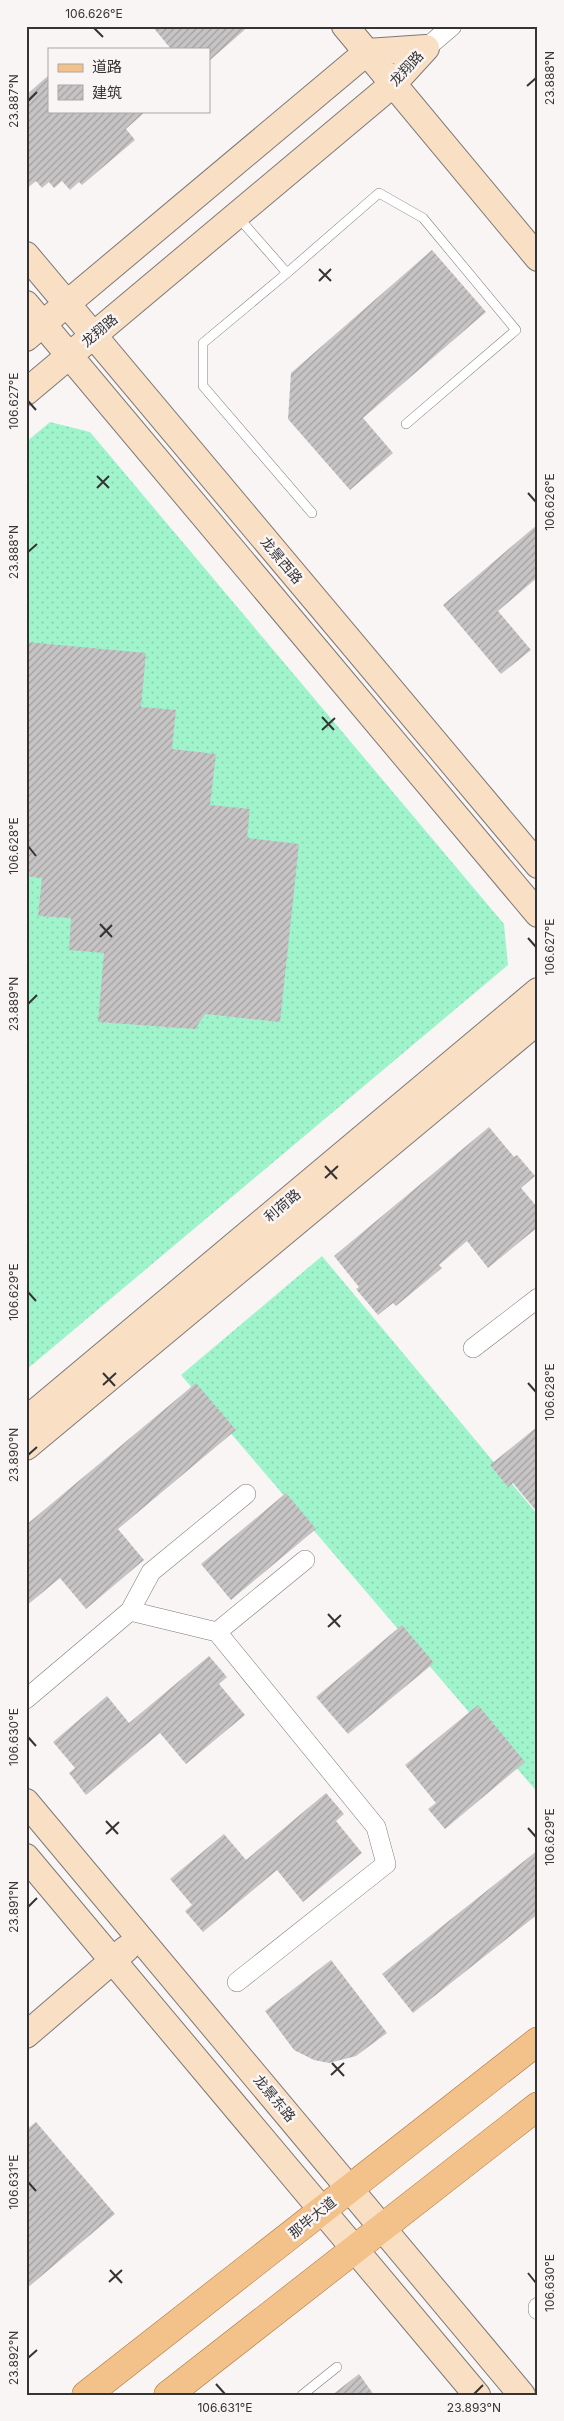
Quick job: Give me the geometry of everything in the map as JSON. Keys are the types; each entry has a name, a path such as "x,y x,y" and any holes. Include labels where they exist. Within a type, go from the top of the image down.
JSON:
{"main road":[{"path":"345,26 538,258"},
{"name":"龙翔路","path":"367,52 426,48"},
{"name":"龙翔路","path":"26,392 393,84 426,48"},
{"path":"35,331 367,52"},
{"name":"龙景西路","path":"26,255 538,865"},
{"path":"26,304 35,331 69,356 538,914"},
{"name":"利荷路","path":"26,1420 538,991"},
{"name":"利荷路","path":"26,1447 538,1020"},
{"name":"龙景东路","path":"26,1802 522,2395"},
{"path":"26,1857 477,2395"},
{"path":"26,2035 140,1937"},
{"name":"那毕大道","path":"86,2395 349,2187 538,2041"},
{"path":"168,2395 538,2106"}],"street":[{"path":"426,48 452,26"},
{"path":"473,1348 538,1298"},
{"path":"26,1700 130,1611 151,1572 246,1494"},
{"path":"217,1632 305,1560"},
{"path":"130,1611 217,1632 376,1828 386,1864 237,1982"}],"lane":[{"path":"312,513 203,386 203,343 288,274 379,193 423,218 516,330 406,424"},
{"path":"236,215 288,274"},
{"path":"302,2395 337,2367"}],"green space":[{"path":"50,422 90,432 504,924 508,965 26,1370 26,442"},
{"path":"322,1256 538,1515 538,1793 181,1375"}],"building":[{"path":"152,26 249,26 210,60 210,48 170,48"},
{"path":"48,76 48,112 145,112 126,129 135,140 82,185 79,182 70,190 62,181 54,188 49,182 42,188 36,181 26,189 26,95"},
{"path":"432,250 486,312 363,418 393,453 350,490 288,419 291,373"},
{"path":"538,524 538,577 498,611 531,650 501,674 443,605"},
{"path":"26,642 146,653 141,707 176,710 172,749 216,754 210,805 250,809 247,838 299,844 280,1022 205,1014 195,1029 98,1022 104,953 69,950 71,918 38,916 42,878 26,876"},
{"path":"489,1127 514,1157 517,1155 535,1176 521,1188 538,1208 538,1227 488,1268 467,1241 439,1265 442,1268 396,1306 393,1303 378,1315 356,1289 359,1287 334,1256"},
{"path":"196,1383 236,1430 118,1529 144,1560 86,1609 60,1578 26,1606 26,1525"},
{"path":"538,1426 538,1513 513,1483 508,1487 490,1465"},
{"path":"286,1493 316,1529 231,1600 201,1564"},
{"path":"402,1625 434,1663 348,1734 316,1697"},
{"path":"209,1656 227,1677 219,1684 245,1715 186,1764 160,1733 86,1795 69,1773 75,1768 53,1742 107,1696 129,1723"},
{"path":"478,1705 525,1762 445,1829 428,1809 436,1803 405,1765"},
{"path":"326,1793 344,1814 336,1821 362,1853 303,1902 277,1870 203,1932 185,1911 192,1905 170,1879 224,1834 246,1860"},
{"path":"538,1850 538,1914 413,2013 382,1974"},
{"path":"331,1960 387,2033 356,2056 329,2063 314,2060 294,2050 265,2011"},
{"path":"36,2122 115,2214 26,2289 26,2130"},
{"path":"359,2374 374,2395 332,2395"}]}
